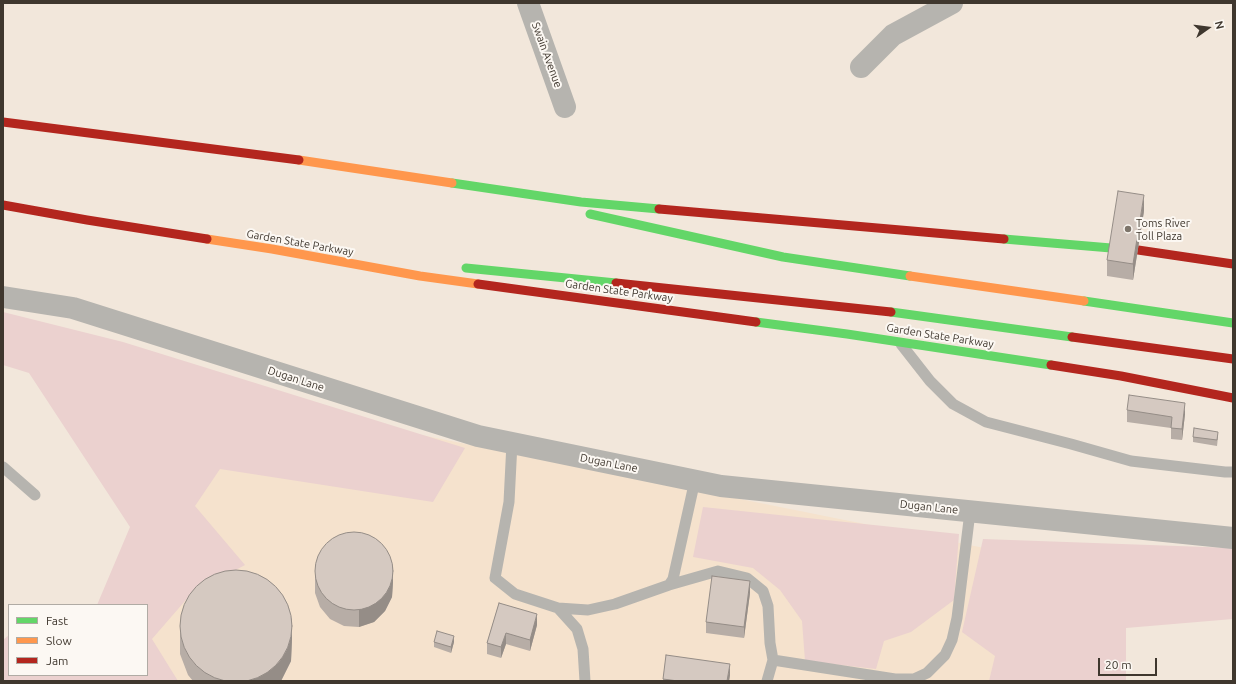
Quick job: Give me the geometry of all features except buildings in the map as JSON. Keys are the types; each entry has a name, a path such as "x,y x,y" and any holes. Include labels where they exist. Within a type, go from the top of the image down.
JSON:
{"highway":[{"path":"3,122 261,154 581,202 1112,248"},
{"path":"452,183 783,257 1233,323"},
{"name":"Garden State Parkway","path":"3,205 420,276 900,342 1121,376 1233,398"},
{"path":"272,250 382,260"},
{"path":"1138,250 1233,264"},
{"path":"461,268 673,288 877,310 1233,358"}],"street":[{"name":"Swain Avenue","path":"528,3 565,107"},
{"path":"861,67 893,35 952,3"},
{"name":"Dugan Lane","path":"3,298 73,308 478,436 721,486 1233,538"}],"lane":[{"path":"900,342 930,381 953,404 986,422 1131,461 1233,472"},
{"path":"512,443 509,502 495,578 515,594 558,608 588,610 615,604 669,585 718,571 747,578 763,591 768,606 770,643 773,660 767,681"},
{"path":"3,467 35,495"},
{"path":"669,585 673,579 695,480"},
{"path":"773,660 895,679 914,679 927,673 945,655 952,640 958,618 970,512"},
{"path":"558,608 577,629 583,649 585,681"}],"shaded area":[{"path":"3,312 123,342 465,448 433,502 220,469 195,506 245,565 191,594 152,639 178,681 3,681 3,640 8,636 8,676 148,676 148,604 97,604 130,527 29,373 3,365"},
{"path":"192,389 1054,562 1031,681 114,681 148,676 147,604"},
{"path":"703,507 959,534 954,600 911,632 884,641 876,669 805,661 802,621 780,590 753,568 693,557"},
{"path":"983,539 1233,548 1233,619 1126,628 1126,681 989,681 995,656 962,632"}],"traffic: fast":[{"path":"452,183 581,202 659,209"},
{"path":"590,214 783,257 910,276"},
{"path":"1004,239 1111,248"},
{"path":"466,268 616,283"},
{"path":"1084,301 1233,323"},
{"path":"891,312 1072,337"},
{"path":"756,322 847,334 1051,365"}],"traffic: slow":[{"path":"299,160 452,183"},
{"path":"207,239 272,249 420,276 478,284"},
{"path":"910,276 1084,301"}],"traffic: jam":[{"path":"3,122 299,160"},
{"path":"3,205 207,239"},
{"path":"659,209 1004,239"},
{"path":"1138,250 1233,264"},
{"path":"616,283 891,312"},
{"path":"478,284 756,322"},
{"path":"1072,337 1233,359"},
{"path":"1051,365 1121,376 1233,398"}],"place":[{"name":"Toms River Toll Plaza","path":"1128,229"}]}
